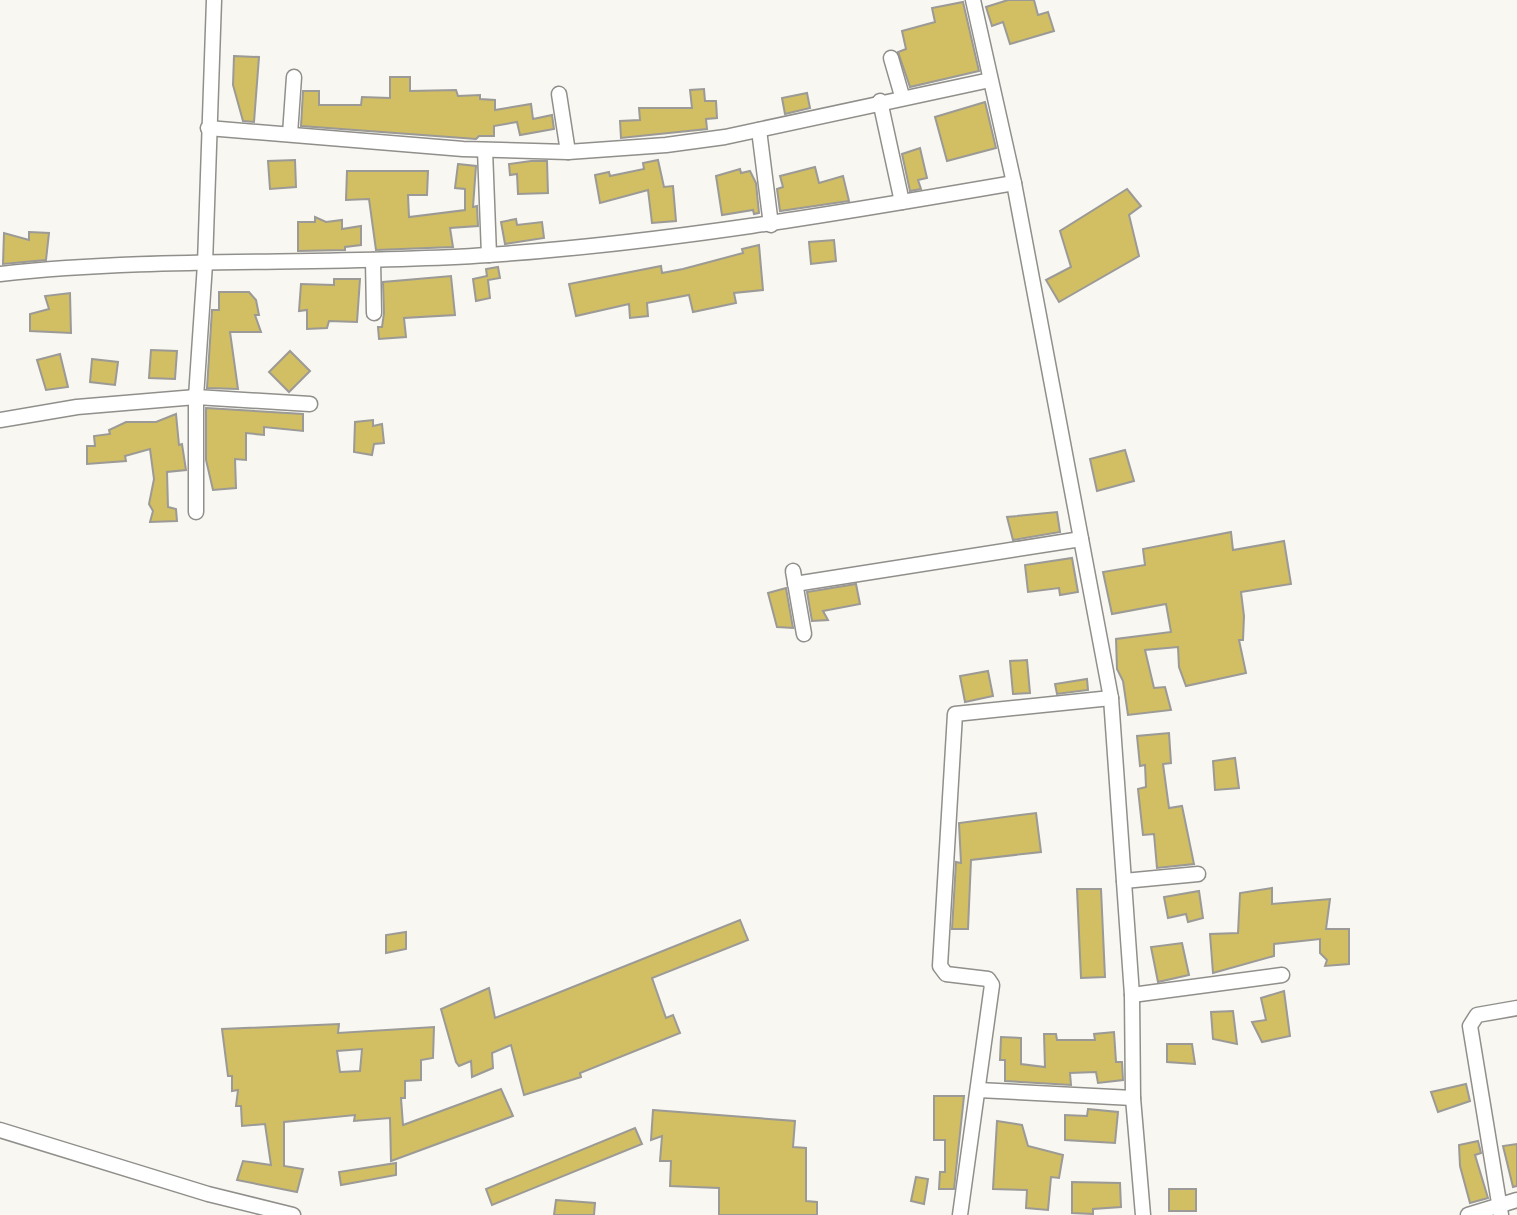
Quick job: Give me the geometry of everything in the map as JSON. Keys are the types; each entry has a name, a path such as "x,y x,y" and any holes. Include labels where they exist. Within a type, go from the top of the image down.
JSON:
{"street":[{"path":"196,512 196,397 205,264 208,128 216,20 214,0"},
{"path":"973,0 1014,183 1111,698 1132,995 1133,1098 1143,1215"},
{"path":"891,58 902,96"},
{"path":"290,134 294,77"},
{"path":"208,128 485,150 568,152 666,145 759,130 902,96 990,80"},
{"path":"559,94 568,152"},
{"path":"880,101 902,202"},
{"path":"759,130 771,225"},
{"path":"485,150 489,255"},
{"path":"0,274 85,267 489,255 771,225 1014,183"},
{"path":"373,260 374,313"},
{"path":"0,420 77,407 196,397 310,404"},
{"path":"804,634 794,577 1081,539"},
{"path":"960,1215 992,983 946,974 940,966 955,714 1111,698"},
{"path":"1124,881 1198,874"},
{"path":"1132,995 1282,975"},
{"path":"1501,1209 1470,1021 1477,1015 1517,1008"},
{"path":"978,1090 1133,1098"},
{"path":"0,1130 208,1194 293,1215"},
{"path":"1468,1215 1501,1209 1517,1200"}],"building":[{"path":"1008,0 1034,0 1038,15 1048,12 1054,31 1010,44 1003,22 992,26 986,7"},
{"path":"963,2 979,71 910,87 898,52 906,49 902,31 935,22 932,8"},
{"path":"234,56 259,57 254,122 243,121 233,85"},
{"path":"390,77 410,77 410,91 456,90 458,96 480,95 480,99 495,100 495,110 531,104 533,119 552,115 554,129 520,135 517,122 494,126 494,136 479,136 476,139 301,126 303,91 319,91 319,105 361,105 362,97 390,98"},
{"path":"704,89 705,101 716,101 717,118 706,119 707,129 621,138 620,121 640,120 639,108 692,108 690,90"},
{"path":"807,93 810,108 785,114 782,98"},
{"path":"985,102 996,148 947,161 935,117"},
{"path":"920,148 927,178 918,180 921,189 910,191 902,154"},
{"path":"295,160 296,187 270,189 268,161"},
{"path":"658,160 664,187 673,186 676,221 652,223 648,190 600,203 595,175 609,172 610,176 644,169 643,163"},
{"path":"547,161 548,193 518,194 517,174 510,175 509,164"},
{"path":"458,164 476,166 473,207 477,206 478,226 450,228 453,247 376,250 369,199 346,200 347,171 428,171 427,195 408,195 409,217 465,210 465,189 455,188"},
{"path":"815,167 819,183 843,176 849,201 780,211 777,189 783,187 780,176"},
{"path":"740,169 741,173 750,171 756,183 759,213 754,214 753,210 722,215 716,176"},
{"path":"1127,189 1141,206 1129,215 1139,256 1059,302 1046,280 1071,267 1060,231"},
{"path":"315,217 326,222 342,220 342,229 361,226 361,245 345,247 345,250 298,251 298,222 315,222"},
{"path":"516,219 517,225 542,222 544,238 505,244 501,222"},
{"path":"29,232 49,233 46,260 3,264 4,233 29,240"},
{"path":"834,240 836,261 811,264 809,242"},
{"path":"759,245 763,290 734,293 736,303 693,312 689,295 647,303 648,316 630,318 629,304 576,316 569,284 661,266 662,273 683,269 743,253 742,249"},
{"path":"498,267 500,278 488,280 490,298 476,301 473,279 487,276 486,269"},
{"path":"451,276 455,315 404,318 406,337 379,339 378,327 382,327 384,313 383,282"},
{"path":"334,279 360,279 357,322 329,321 327,328 307,329 307,310 299,311 301,284 334,285"},
{"path":"219,292 249,292 256,300 259,315 255,315 261,332 230,332 238,389 207,388 212,310 219,310"},
{"path":"70,293 71,333 30,331 30,314 49,309 45,296"},
{"path":"151,350 177,351 175,379 149,378"},
{"path":"290,351 310,371 289,392 269,372"},
{"path":"60,354 68,387 46,390 37,360"},
{"path":"92,359 118,362 115,385 90,382"},
{"path":"206,408 303,414 303,431 264,427 264,435 246,433 246,460 235,459 236,488 213,490 206,460"},
{"path":"176,414 179,445 182,444 186,470 167,472 168,507 176,509 177,521 150,522 153,511 149,504 154,479 150,449 125,456 126,461 87,464 87,446 95,446 94,436 110,434 109,430 126,422 156,422"},
{"path":"373,420 373,426 382,424 384,443 374,444 372,455 354,452 355,422"},
{"path":"1125,450 1134,481 1097,491 1090,459"},
{"path":"1057,512 1060,532 1013,540 1007,517"},
{"path":"1231,532 1233,550 1284,541 1291,584 1241,592 1243,640 1239,640 1246,673 1186,686 1179,667 1178,647 1145,650 1154,688 1165,687 1171,710 1128,715 1123,681 1117,669 1116,639 1171,632 1166,604 1112,614 1103,572 1145,565 1143,549"},
{"path":"1072,558 1078,592 1060,595 1059,588 1028,592 1025,565"},
{"path":"856,584 860,604 823,611 828,620 812,621 807,592"},
{"path":"786,588 793,628 777,627 768,593"},
{"path":"1027,660 1030,693 1013,694 1010,661"},
{"path":"988,671 993,696 965,702 960,676"},
{"path":"1087,679 1088,690 1057,694 1055,684"},
{"path":"1169,733 1171,763 1163,764 1169,808 1182,806 1194,864 1157,868 1154,834 1143,835 1138,789 1146,787 1145,765 1140,766 1137,736"},
{"path":"1235,758 1239,788 1215,790 1213,761"},
{"path":"1036,813 1041,852 971,860 968,929 952,929 956,862 961,863 959,823"},
{"path":"1272,888 1272,904 1330,899 1326,929 1349,929 1349,964 1325,966 1327,960 1320,953 1320,939 1274,944 1274,956 1213,973 1210,934 1238,933 1240,893"},
{"path":"1077,889 1101,889 1105,977 1081,978"},
{"path":"1199,891 1203,918 1188,922 1186,914 1168,918 1164,897"},
{"path":"740,920 748,940 652,978 666,1018 673,1015 680,1033 580,1073 581,1077 524,1095 511,1045 492,1053 493,1068 472,1077 471,1061 459,1066 456,1062 441,1009 489,988 495,1018"},
{"path":"406,932 406,949 386,953 386,935"},
{"path":"1182,943 1189,975 1158,982 1151,947"},
{"path":"1284,991 1290,1036 1262,1042 1252,1022 1266,1020 1261,998"},
{"path":"1233,1011 1237,1044 1213,1039 1211,1012"},
{"path":"339,1024 338,1033 434,1027 433,1058 421,1060 421,1080 405,1081 405,1098 401,1098 403,1125 501,1089 513,1116 391,1161 390,1118 354,1121 355,1115 284,1122 284,1166 303,1169 297,1192 237,1180 243,1161 271,1165 265,1124 242,1126 241,1106 236,1106 238,1090 232,1091 232,1076 228,1076 222,1029","holes":["362,1049 360,1071 340,1072 337,1051"]},
{"path":"1114,1032 1116,1062 1122,1062 1123,1080 1098,1083 1096,1072 1070,1073 1071,1085 1005,1081 1005,1060 1000,1060 1001,1037 1021,1038 1021,1064 1045,1067 1044,1034 1056,1034 1057,1040 1095,1040 1094,1034"},
{"path":"1167,1044 1192,1044 1195,1064 1167,1062"},
{"path":"1466,1084 1470,1101 1438,1112 1431,1092"},
{"path":"934,1096 964,1096 954,1189 939,1189 940,1172 945,1172 945,1140 934,1140"},
{"path":"1088,1109 1118,1112 1115,1143 1065,1140 1065,1115 1087,1116"},
{"path":"653,1110 795,1121 793,1147 806,1148 806,1201 817,1202 817,1215 719,1215 719,1188 670,1186 671,1161 660,1161 662,1136 651,1140"},
{"path":"997,1121 1022,1125 1028,1146 1063,1155 1059,1178 1051,1177 1048,1210 1026,1208 1027,1190 993,1189"},
{"path":"635,1128 642,1144 492,1205 486,1189"},
{"path":"1478,1141 1481,1153 1475,1155 1488,1198 1470,1203 1460,1166 1459,1145"},
{"path":"1517,1144 1517,1186 1513,1187 1503,1146"},
{"path":"396,1163 396,1175 341,1185 339,1172"},
{"path":"916,1177 928,1179 924,1204 911,1201"},
{"path":"1072,1182 1120,1183 1121,1207 1093,1209 1093,1214 1072,1213"},
{"path":"1169,1189 1196,1189 1196,1211 1169,1211"},
{"path":"556,1200 595,1203 594,1215 554,1215"}]}
